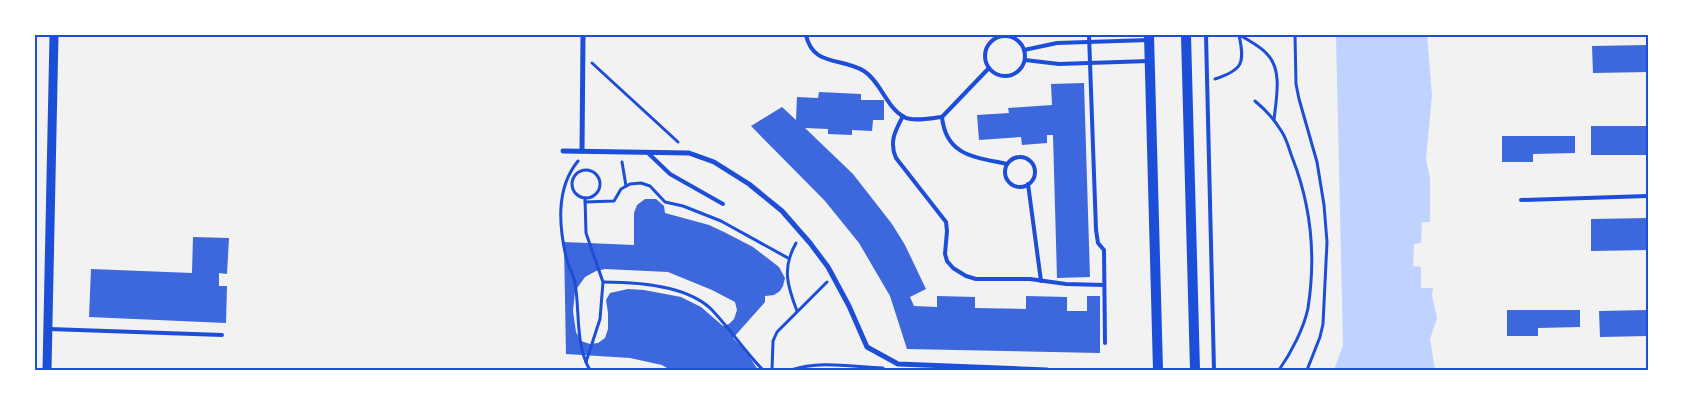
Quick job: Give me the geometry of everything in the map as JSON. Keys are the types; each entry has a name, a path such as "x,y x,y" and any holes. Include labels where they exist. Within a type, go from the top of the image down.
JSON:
{"main road":[{"path":"1186,35 1195,370"},
{"path":"1149,37 1158,370"}],"street":[{"path":"47,370 54,35"},
{"path":"583,35 584,151"},
{"path":"563,151 689,153 714,162 749,184 782,212 823,261 833,276 867,347 898,364 1047,370"}],"lane":[{"path":"806,35 813,52 821,57 851,65 869,75 876,82 893,108 909,119 942,117 989,68"},
{"path":"1003,35 1016,39 1024,50 1024,60 1018,72 1012,75 998,75 989,68 985,60 987,46 1003,35"},
{"path":"1089,35 1096,230 1098,243 1104,250 1105,342"},
{"path":"1206,35 1213,370 1257,370"},
{"path":"1024,50 1057,44 1149,37"},
{"path":"1024,60 1059,64 1150,61"},
{"path":"903,116 895,131 892,150 896,158 946,222 945,254 947,261 953,268 966,276 976,279 1030,279 1066,284 1104,285"},
{"path":"942,117 942,124 952,145 958,151 967,155 1007,164"},
{"path":"647,152 670,174 724,204"},
{"path":"1024,157 1034,168 1033,178 1022,187 1009,182 1005,173 1007,164 1014,158 1024,157"},
{"path":"1028,184 1040,281"},
{"path":"1521,200 1648,196"},
{"path":"48,329 222,335"}],"path":[{"path":"1207,82 1230,74 1240,66 1243,54 1240,35"},
{"path":"1240,35 1266,53 1274,64 1277,88 1274,120"},
{"path":"1295,35 1296,84 1317,162 1324,205 1327,242 1323,324 1320,338 1306,370"},
{"path":"583,54 689,153"},
{"path":"1255,100 1274,120 1283,134 1300,178 1310,227 1312,262 1308,309 1292,352 1280,370"},
{"path":"584,151 570,171 563,187 561,208 562,233 568,262 575,281 579,331 585,363 590,370"},
{"path":"621,152 626,186"},
{"path":"585,200 594,196 600,185 598,176 586,170 577,173 572,186 577,194 585,200 614,201 621,189 630,184 641,183 650,186 665,202 683,206 721,221 788,258"},
{"path":"585,200 586,233 603,282 600,320 585,363"},
{"path":"797,311 789,288 787,271 788,258 802,234"},
{"path":"772,370 773,341 777,332 833,276"},
{"path":"603,282 631,282 664,287 694,298 708,306 763,370"},
{"path":"791,370 819,365 891,369"}],"water":[{"path":"1336,35 1427,35 1432,95 1426,159 1430,178 1430,222 1422,222 1421,243 1414,244 1413,266 1421,267 1421,288 1433,288 1432,296 1437,318 1430,339 1435,370 1334,370 1343,345"}],"building":[{"path":"1648,45 1648,72 1593,73 1592,46"},
{"path":"1084,83 1090,277 1057,278 1053,135 1047,135 1047,143 1022,145 1021,137 979,140 977,115 1009,113 1008,108 1052,105 1051,84"},
{"path":"819,92 861,94 861,100 884,100 884,120 873,120 872,131 852,130 852,135 828,134 828,129 805,128 853,174 892,224 905,245 926,289 910,297 914,306 937,307 937,296 975,297 975,308 1026,309 1026,296 1067,297 1067,311 1087,311 1087,296 1100,296 1100,353 907,349 890,296 859,243 825,201 751,126 782,107 796,120 797,97 818,98"},
{"path":"1591,126 1648,126 1648,155 1591,155"},
{"path":"1502,136 1575,136 1575,153 1533,154 1533,162 1502,162"},
{"path":"645,199 656,199 664,206 665,213 709,225 724,232 753,247 779,267 785,278 780,291 774,295 765,296 765,302 733,338 747,353 758,370 670,370 662,365 630,358 566,354 564,242 634,245 634,213 637,205","holes":["605,269 668,272 712,290 735,302 737,310 734,319 729,324 723,326 701,307 681,297 628,289 610,293 606,300 608,329 605,338 598,343 590,344 581,341 576,332 573,311 575,291 585,277"]},
{"path":"1648,218 1648,250 1591,251 1591,219"},
{"path":"193,237 229,238 227,274 219,273 219,286 227,286 226,323 89,317 91,269 192,273"},
{"path":"1507,310 1580,310 1580,327 1538,328 1538,336 1507,336"},
{"path":"1648,310 1648,336 1600,337 1599,311"}]}
